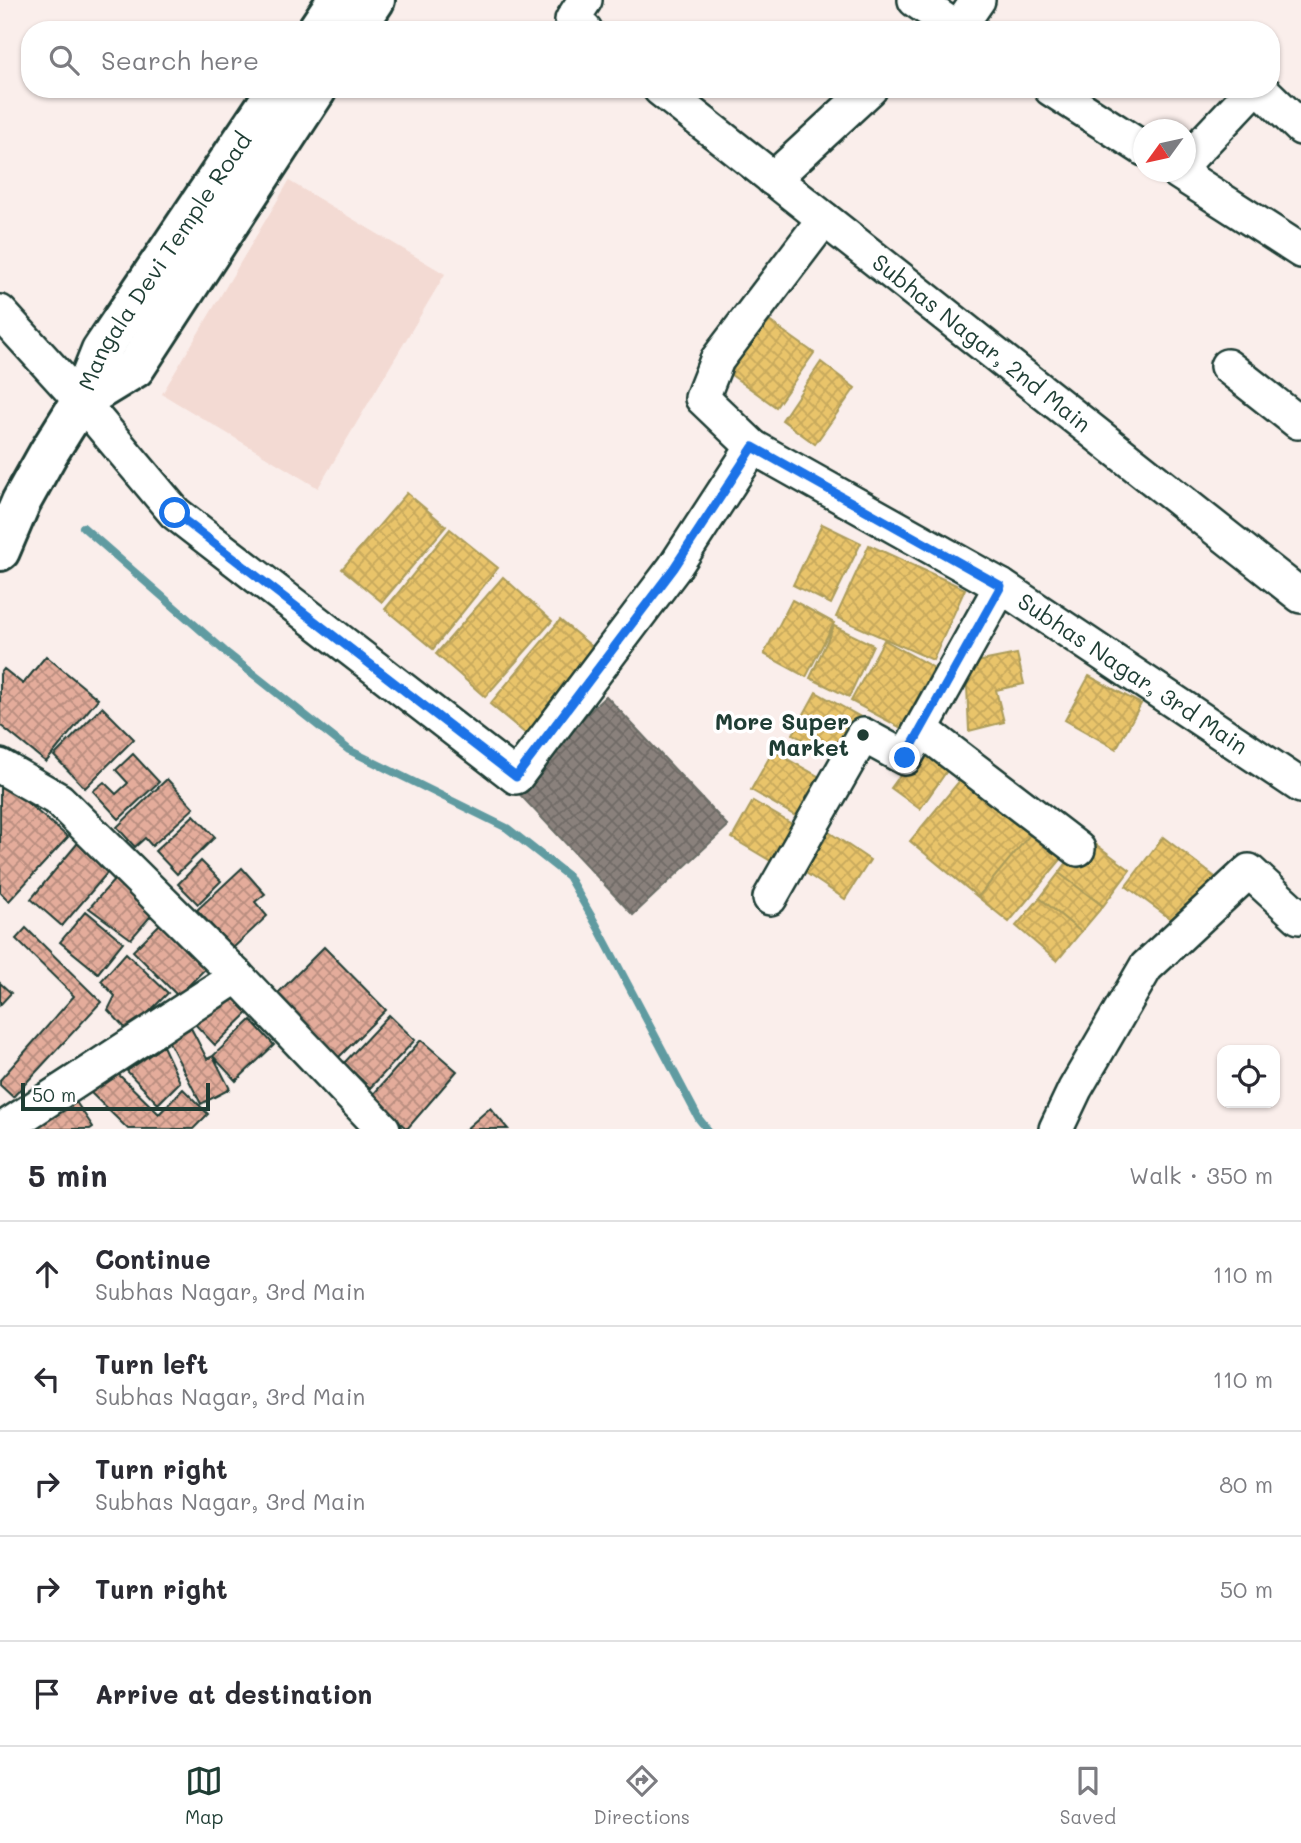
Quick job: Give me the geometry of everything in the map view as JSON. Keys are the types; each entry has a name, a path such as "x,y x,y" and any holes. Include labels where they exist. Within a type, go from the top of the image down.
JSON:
{"main road":[{"path":"323,21 337,0"},
{"path":"361,21 375,0"},
{"name":"Mangala Devi Temple Road","path":"0,551 21,502 81,401 101,351 271,98"},
{"name":"Mangala Devi Temple Road","path":"81,401 135,368 311,98"}],"street":[{"path":"573,21 585,0"},
{"path":"915,0 941,21"},
{"path":"955,21 978,0"},
{"name":"Subhas Nagar, 2nd Main","path":"671,98 1301,595"},
{"path":"773,179 860,98"},
{"path":"1065,98 1133,142"},
{"path":"1196,150 1245,98"},
{"path":"1270,98 1301,128"},
{"path":"1194,182 1301,251"},
{"name":"Subhas Nagar, 3rd Main","path":"824,219 717,360 702,397 753,447 1001,586 1301,786"},
{"path":"0,312 81,401 175,513 516,777 674,568 753,447"},
{"path":"1227,366 1300,422"},
{"path":"770,898 863,735 905,758 1001,586"},
{"path":"921,729 1077,849"},
{"path":"0,766 59,800 237,976 383,1129"},
{"path":"1056,1129 1075,1089 1146,967 1249,871 1299,918 1301,914"},
{"path":"4,1129 237,976"}],"shaded area":[{"path":"289,181 445,274 318,488 162,394"}],"building: Homes":[{"path":"765,318 814,353 776,407 727,372"},
{"path":"821,362 855,388 815,444 782,420"},
{"path":"407,493 446,526 382,602 342,569"},
{"path":"822,524 861,543 831,604 793,585"},
{"path":"450,529 498,568 433,649 385,609"},
{"path":"869,545 965,589 933,660 836,617"},
{"path":"503,577 552,621 485,697 436,654"},
{"path":"792,600 834,623 806,677 764,654"},
{"path":"560,620 602,655 532,739 490,704"},
{"path":"834,626 873,645 849,697 810,678"},
{"path":"884,640 934,668 901,728 851,701"},
{"path":"1017,654 1024,684 996,690 1004,722 969,731 966,664"},
{"path":"1089,676 1141,704 1116,749 1065,720"},
{"path":"816,692 864,719 841,761 793,734"},
{"path":"921,747 949,768 920,809 891,788"},
{"path":"773,751 823,779 801,819 751,790"},
{"path":"966,773 1033,831 978,897 910,841"},
{"path":"753,801 792,824 771,861 732,838"},
{"path":"820,826 870,860 845,899 794,865"},
{"path":"1033,831 1063,857 1009,922 978,897"},
{"path":"1086,837 1130,870 1103,906 1059,873"},
{"path":"1163,837 1219,880 1183,928 1126,886"},
{"path":"1059,873 1103,906 1081,932 1040,898"},
{"path":"1040,898 1081,932 1057,961 1016,926"}],"building: Industry":[{"path":"606,696 728,826 633,915 511,785"}],"building: Other":[{"path":"46,656 98,699 46,762 0,725 0,674 4,669 23,684"},
{"path":"102,707 134,739 85,788 54,756"},
{"path":"133,754 159,782 119,819 93,791 104,782 116,794 128,783 116,770"},
{"path":"167,779 194,808 152,846 145,838 135,847 117,827"},
{"path":"0,780 68,837 9,901 0,892"},
{"path":"194,815 215,837 177,874 155,851"},
{"path":"82,838 114,865 62,926 31,899"},
{"path":"201,861 221,881 198,904 178,884"},
{"path":"242,868 265,894 255,902 267,916 233,948 197,910"},
{"path":"116,878 155,911 131,939 89,908"},
{"path":"86,911 123,942 98,973 60,942"},
{"path":"164,920 209,965 178,996 133,951"},
{"path":"26,928 101,1002 13,1097 0,1085 0,1080 74,996 16,939"},
{"path":"324,947 386,1010 336,1060 274,997"},
{"path":"126,953 168,993 129,1032 108,1010 115,996 101,981"},
{"path":"0,983 11,993 0,1005"},
{"path":"228,986 251,1010 215,1045 192,1021"},
{"path":"389,1015 415,1040 370,1088 344,1063"},
{"path":"251,1020 274,1045 236,1081 213,1056"},
{"path":"191,1028 207,1059 213,1056 230,1089 201,1104 168,1040"},
{"path":"421,1040 457,1071 407,1129 371,1097"},
{"path":"163,1046 180,1082 158,1104 127,1071"},
{"path":"112,1068 159,1114 183,1089 208,1114 193,1129 128,1129 89,1091"},
{"path":"72,1096 93,1127 29,1129"},
{"path":"490,1108 508,1129 466,1129"}],"waterway":[{"path":"83,527 228,654 349,750 507,828 568,876 699,1119 707,1129"}],"place":[{"name":"More Super Market","path":"863,735"}],"route":[{"path":"175,513 516,777 674,568 753,447 1001,586 905,758"}]}
